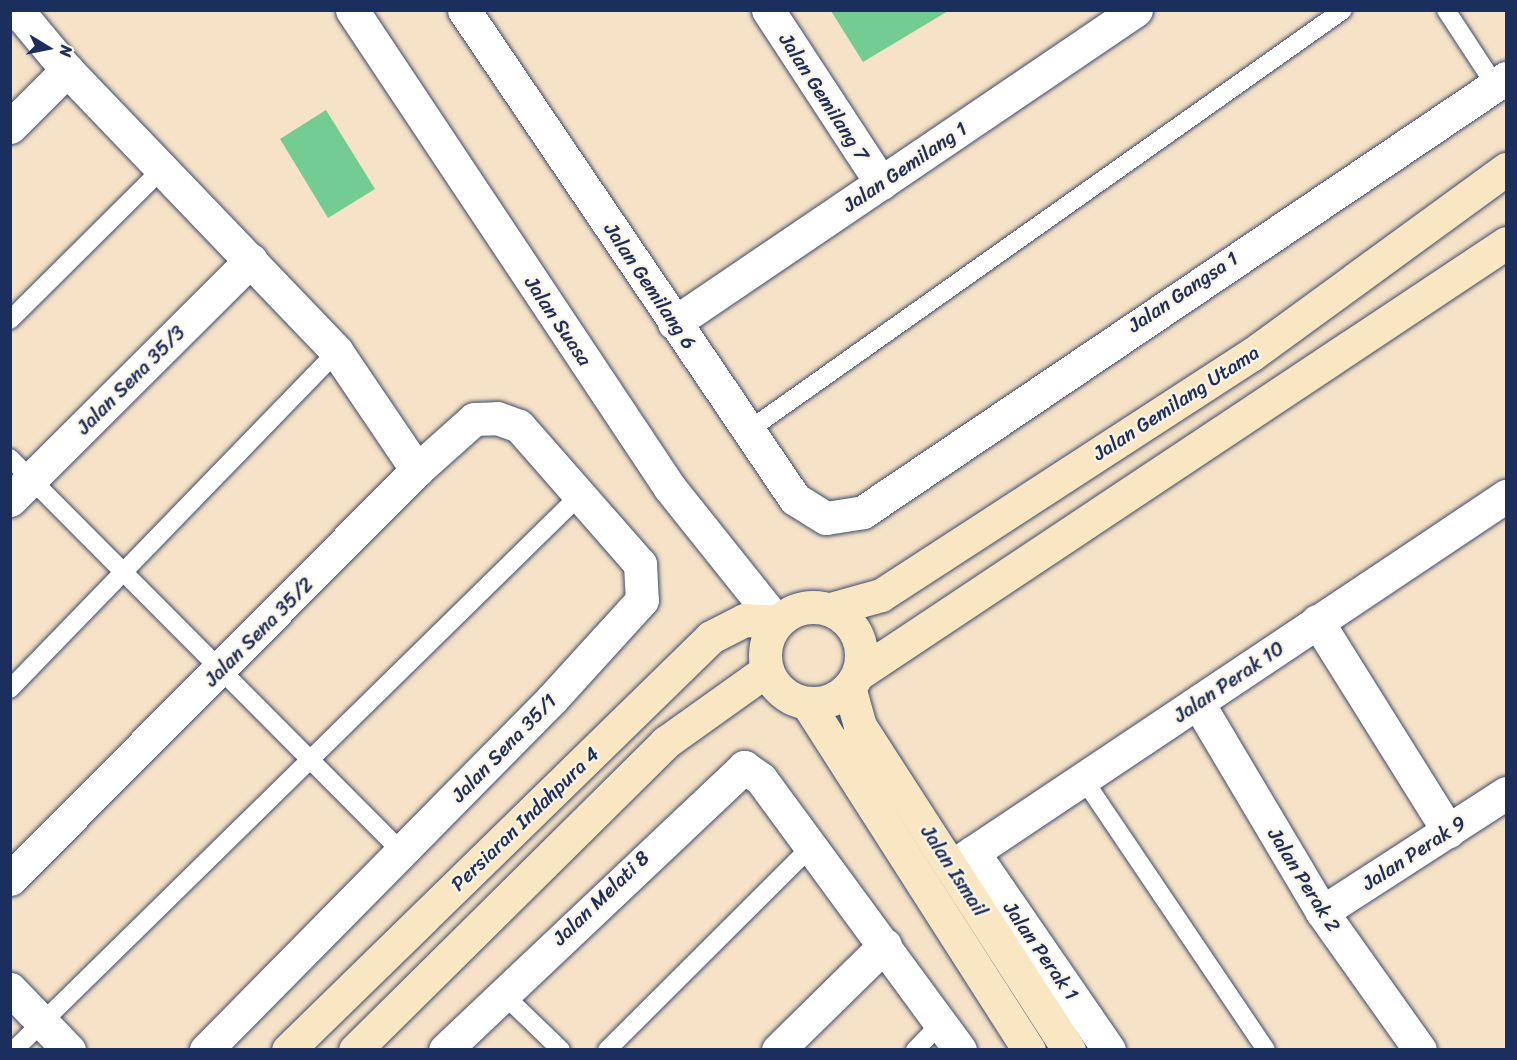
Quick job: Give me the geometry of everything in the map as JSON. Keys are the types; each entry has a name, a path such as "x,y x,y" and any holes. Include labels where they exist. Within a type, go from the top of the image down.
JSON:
{"main road":[{"name":"Jalan Gemilang Utama","path":"831,609 881,595 1251,355 1506,169"},
{"path":"854,681 862,650 854,627 831,609 802,607 777,622 766,643 767,670 782,693 807,703 823,703 1506,243"},
{"name":"Persiaran Indahpura 4","path":"288,1050 711,637 744,620 777,622"},
{"path":"355,1050 666,742 767,670"},
{"name":"Jalan Ismail","path":"854,681 860,726 962,860 1069,1050"},
{"name":"Jalan Ismail","path":"807,703 1029,1050"}],"street":[{"path":"17,10 67,70 164,167 337,352 417,470"},
{"name":"Jalan Suasa","path":"352,10 670,488 777,622"},
{"name":"Jalan Gemilang 6","path":"464,10 795,499 810,511 826,518 863,512"},
{"name":"Jalan Gemilang 7","path":"768,10 880,183"},
{"name":"Jalan Gemilang 1","path":"674,323 1136,10"},
{"path":"10,127 67,70"},
{"name":"Jalan Gangsa 1","path":"863,512 1501,82"},
{"name":"Jalan Sena 35/3","path":"17,479 251,260"},
{"name":"Jalan Sena 35/2","path":"10,879 222,670 417,470 474,419 497,418 519,426"},
{"name":"Jalan Sena 35/1","path":"206,1050 402,852 642,600 640,564 519,426"},
{"name":"Jalan Perak 10","path":"962,860 1082,777 1198,703 1506,496"},
{"path":"1317,621 1448,831"},
{"name":"Jalan Perak 2","path":"1198,703 1322,912 1420,1050"},
{"name":"Jalan Melati 8","path":"445,1050 734,772 744,767 761,779 811,847"},
{"name":"Jalan Perak 9","path":"1322,912 1506,793"},
{"path":"811,847 960,1050"},
{"name":"Jalan Perak 1","path":"962,860 1109,1050"},
{"path":"778,1050 885,945"},
{"path":"10,989 69,1050"}],"lane":[{"path":"749,430 1342,10"},
{"path":"1446,10 1501,82"},
{"path":"10,320 164,167"},
{"path":"10,688 126,574 337,352"},
{"path":"17,479 126,574 312,758 402,852"},
{"path":"14,1050 580,495"},
{"path":"1082,777 1266,1050"},
{"path":"607,1050 811,847"},
{"path":"502,993 561,1050"},
{"path":"915,1050 941,1023"}],"green space":[{"path":"831,11 948,11 863,62"},
{"path":"326,110 375,189 328,218 280,139"}]}
